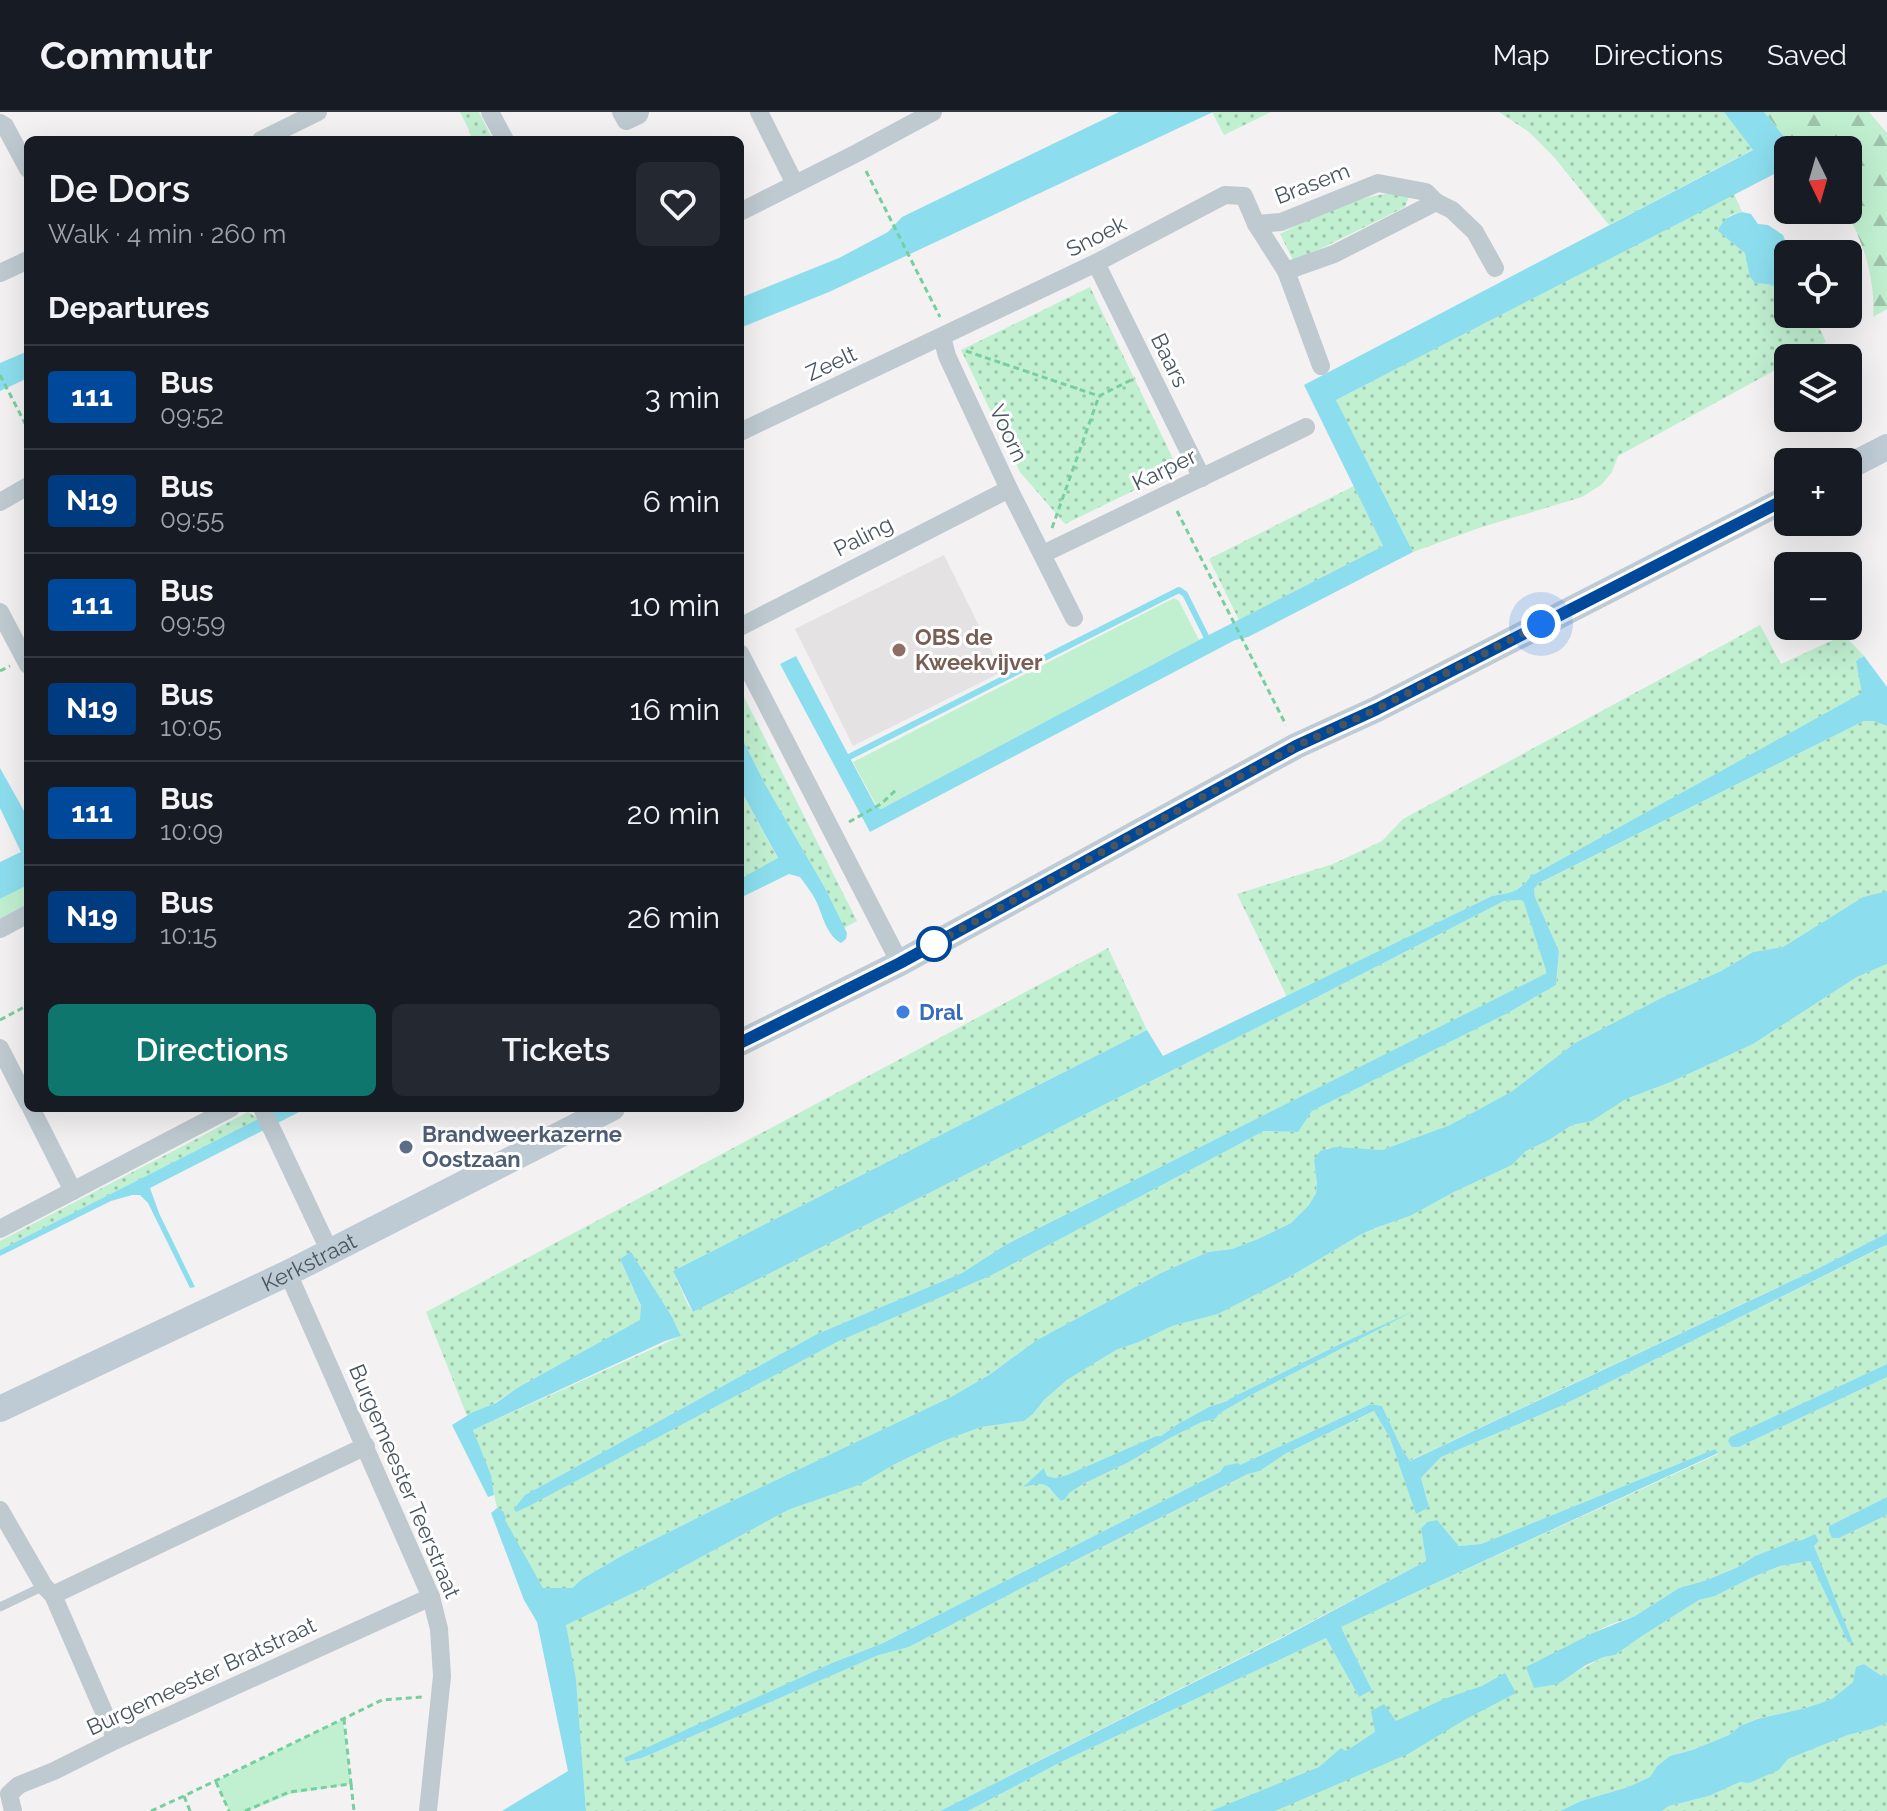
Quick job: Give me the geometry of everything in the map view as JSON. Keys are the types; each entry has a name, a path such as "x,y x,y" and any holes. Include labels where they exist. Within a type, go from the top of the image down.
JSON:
{"street":[{"path":"269,136 318,112"},
{"path":"490,112 503,136"},
{"path":"621,112 626,121 640,112"},
{"path":"759,112 795,184"},
{"path":"744,210 933,112"},
{"path":"0,123 5,126 24,162"},
{"name":"Brasem","path":"1321,366 1286,271 1256,224 1281,222 1378,183 1426,192 1436,202 1452,210 1475,232 1495,268"},
{"name":"Snoek","path":"942,337 1096,263 1225,195 1244,196 1256,224"},
{"path":"1286,271 1334,254 1436,202"},
{"path":"0,273 24,262"},
{"name":"Baars","path":"1096,263 1202,478"},
{"name":"Zeelt","path":"744,430 942,337"},
{"name":"Voorn","path":"942,337 947,356 1009,489 1074,618"},
{"name":"Karper","path":"1043,554 1306,427"},
{"path":"1862,460 1887,447"},
{"path":"0,502 24,488"},
{"name":"Paling","path":"744,625 1009,489"},
{"path":"744,1041 900,963 1296,746 1377,709 1774,505"},
{"path":"0,612 24,657"},
{"path":"744,661 900,963"},
{"path":"0,929 24,916"},
{"path":"0,1048 24,1095"},
{"path":"33,1112 73,1191"},
{"path":"0,1229 223,1112"},
{"path":"264,1112 330,1252"},
{"name":"Kerkstraat","path":"0,1409 288,1273 604,1112"},
{"name":"Burgemeester Teerstraat","path":"288,1273 431,1597 439,1629 442,1676 428,1811"},
{"path":"49,1590 366,1446"},
{"path":"0,1510 49,1590 116,1740"},
{"name":"Burgemeester Bratstraat","path":"13,1811 9,1794 19,1785 431,1597"}],"lane":[{"path":"0,1607 49,1590"}],"path":[{"path":"857,153 939,315 942,337 961,350 1099,396"},
{"path":"1043,554 1099,396 1149,371"},
{"path":"0,375 24,421"},
{"path":"1168,494 1296,746"},
{"path":"858,818 896,790"},
{"path":"0,1020 24,1007"},
{"path":"151,1811 382,1700 440,1696"},
{"path":"343,1719 354,1811"},
{"path":"216,1781 229,1811"},
{"path":"245,1811 289,1792 351,1784"},
{"path":"184,1796 190,1811"}],"shaded area":[{"name":"OBS de Kweekvijver","path":"944,555 1002,672 853,746 795,629"}],"green space":[{"path":"460,112 479,112 491,136 471,136"},
{"path":"1212,112 1271,112 1224,135"},
{"path":"1499,112 1724,112 1754,149 1609,225 1554,157 1529,132"},
{"path":"1764,112 1869,112 1887,133 1887,309 1873,317 1867,261 1862,240 1852,224 1862,224 1862,136 1784,136"},
{"path":"1391,193 1409,197 1405,207 1294,262 1280,234 1348,203"},
{"path":"1734,194 1742,212 1730,215 1719,231 1746,253 1750,277 1755,283 1774,285 1774,328 1820,328 1826,342 1774,344 1774,371 1618,456 1612,472 1601,485 1582,497 1413,552 1336,400"},
{"path":"1090,287 1178,469 1065,524 1020,472 961,350"},
{"path":"1354,486 1383,546 1239,620 1209,559"},
{"path":"1174,598 1179,601 1199,640 881,809 877,807 853,762"},
{"path":"1760,625 1781,664 1833,640 1849,640 1864,656 1856,661 1863,693 1531,876 1514,891 1492,896 1287,997 1237,894 1333,864 1382,841 1403,819"},
{"path":"744,697 857,921 844,928 825,888 744,742"},
{"path":"1864,721 1887,726 1887,891 1863,897 1783,947 1753,952 1575,1043 1512,1092 1450,1125 1382,1150 1327,1148 1314,1161 1316,1193 1291,1223 1232,1249 1208,1252 1161,1273 1037,1340 989,1375 951,1397 623,1555 572,1588 543,1588 504,1520 503,1511 497,1508 490,1475 473,1430 681,1336 631,1253 620,1259 641,1307 641,1320 467,1416 426,1312 1108,948 1147,1030 673,1271 693,1312 1504,901 1523,900 1548,973 1007,1244 962,1273 817,1334 525,1495 837,1342 990,1276 1264,1131 1297,1132 1312,1111 1506,1014 1556,985 1559,951 1535,897 1534,889 1539,883"},
{"path":"744,796 778,859 744,877"},
{"path":"24,887 24,908 0,920 0,899"},
{"path":"1887,964 1887,1233 1409,1461 1382,1406 1371,1404 1240,1465 1224,1466 1220,1472 883,1643 832,1663 624,1759 625,1762 642,1758 879,1655 909,1647 1375,1411 1395,1452 1429,1507 1421,1478 1441,1457 1561,1406 1887,1245 1887,1364 1731,1437 1739,1447 1887,1377 1887,1497 1829,1526 1839,1538 1887,1515 1887,1675 1882,1676 1864,1664 1856,1672 1853,1682 1832,1699 1756,1719 1729,1735 1670,1756 1657,1766 1650,1777 1560,1811 968,1811 1061,1762 1326,1638 1359,1697 1372,1690 1341,1627 1718,1454 1715,1449 1481,1544 1459,1546 1437,1520 1421,1528 1426,1561 940,1811 586,1811 576,1679 565,1625 646,1587 788,1510 859,1485 941,1442 981,1427 1024,1421 1067,1380 1116,1350 1172,1326 1218,1314 1286,1279 1360,1235 1410,1216 1512,1165 1526,1151 1572,1125 1592,1121 1626,1099 1753,1044 1857,977","holes":["1393,1321 1255,1393 1215,1419 1170,1438 1068,1493 1050,1490 1043,1483 1025,1485 1045,1469 1047,1476 1067,1475 1161,1436 1209,1407","1815,1535 1819,1541 1814,1546 1848,1641 1810,1561 1780,1566 1715,1596 1699,1600 1615,1655 1604,1657 1572,1674 1565,1648 1609,1625 1635,1616 1679,1588 1707,1580 1755,1556"]},
{"path":"248,1112 259,1119 0,1250 0,1241"},
{"path":"343,1719 351,1784 290,1794 249,1811 229,1811 216,1781"},
{"path":"1887,1723 1887,1811 1662,1811 1669,1806 1709,1796 1779,1770 1788,1759"}],"water":[{"path":"1119,112 1213,112 829,292 744,326 744,296 839,258 888,232 902,217"},
{"path":"1724,112 1764,112 1784,136 1774,136 1774,174 1336,400 1413,552 1248,637 1235,640 870,832 780,664 796,656 876,807 881,809 1383,546 1304,385 1753,150"},
{"path":"1742,212 1751,214 1758,224 1768,225 1783,235 1785,240 1774,240 1774,285 1755,283 1750,277 1745,253 1718,231 1727,218"},
{"path":"24,353 24,380 0,391 0,363"},
{"path":"1864,656 1887,687 1887,726 1864,721 1539,883 1534,889 1535,897 1559,951 1556,985 1506,1014 1312,1111 1298,1132 1264,1131 990,1276 837,1342 529,1506 516,1512 514,1509 525,1495 817,1334 962,1273 1007,1244 1547,973 1523,900 1504,901 693,1312 673,1271 1147,1030 1163,1056 1492,896 1514,891 1531,876 1862,693 1856,661"},
{"path":"744,742 847,933 841,943 828,929 815,899 800,877 789,874 744,896 744,877 778,858 744,796"},
{"path":"0,768 24,811 24,887 0,899 0,862 21,852 0,808"},
{"path":"1887,891 1887,964 1857,977 1753,1044 1626,1099 1592,1121 1572,1125 1526,1151 1512,1165 1410,1216 1360,1235 1286,1279 1218,1314 1172,1326 1116,1350 1067,1380 1024,1421 981,1427 941,1442 859,1485 788,1510 646,1587 566,1625 576,1679 586,1811 502,1811 568,1771 537,1622 524,1600 491,1513 497,1508 503,1511 543,1588 572,1588 623,1555 951,1397 989,1375 1037,1340 1161,1273 1208,1252 1232,1249 1258,1239 1291,1223 1316,1193 1314,1160 1320,1151 1335,1147 1382,1150 1450,1125 1511,1092 1575,1043 1753,952 1783,947 1863,897"},
{"path":"272,1112 299,1112 150,1188 195,1287 190,1288 148,1203 140,1195 111,1201 0,1256 0,1250"},
{"path":"1887,1233 1887,1245 1561,1406 1441,1457 1421,1478 1429,1507 1416,1514 1390,1438 1374,1411 909,1647 879,1655 642,1758 625,1762 624,1758 832,1663 883,1643 1220,1472 1224,1466 1240,1465 1371,1404 1382,1406 1410,1461"},
{"path":"631,1252 681,1336 473,1430 491,1475 494,1495 488,1497 452,1425 640,1320 641,1306 620,1259"},
{"path":"1412,1312 1255,1393 1215,1419 1202,1422 1083,1484 1061,1501 1045,1485 1023,1487 1044,1468 1047,1476 1067,1475 1161,1436 1209,1407"},
{"path":"1887,1364 1887,1377 1739,1447 1732,1447 1728,1441 1730,1437"},
{"path":"1715,1449 1718,1453 1341,1627 1372,1690 1359,1697 1326,1638 1061,1762 968,1811 940,1811 1282,1638 1426,1561 1421,1528 1428,1522 1437,1520 1459,1546 1481,1544"},
{"path":"1887,1497 1887,1515 1839,1538 1832,1538 1829,1526"},
{"path":"1815,1534 1819,1541 1814,1546 1853,1643 1848,1642 1810,1561 1780,1566 1715,1596 1699,1600 1615,1655 1586,1665 1558,1684 1534,1688 1526,1667 1593,1633 1635,1616 1679,1588 1707,1580 1755,1556"},
{"path":"1864,1664 1882,1676 1887,1675 1887,1723 1788,1759 1779,1770 1749,1783 1740,1782 1662,1811 1560,1811 1650,1777 1657,1766 1670,1756 1729,1735 1757,1719 1832,1699 1853,1682 1856,1667"},
{"path":"1505,1673 1516,1693 1408,1754 1275,1811 1211,1811 1319,1767 1341,1748 1346,1751 1375,1732 1371,1711 1384,1704 1396,1721 1482,1686"}],"waterway":[{"path":"845,759 1179,590 1185,594 1209,642"}],"bus line":[{"name":"111","path":"744,1041 900,963 1296,746 1377,709 1774,505"}],"place":[{"name":"OBS de Kweekvijver","path":"899,650"},
{"name":"Dral","path":"903,1012"},
{"name":"Brandweerkazerne Oostzaan","path":"406,1147"}],"route":[{"path":"934,944 923,950 1296,746 1377,709 1541,624"}]}
